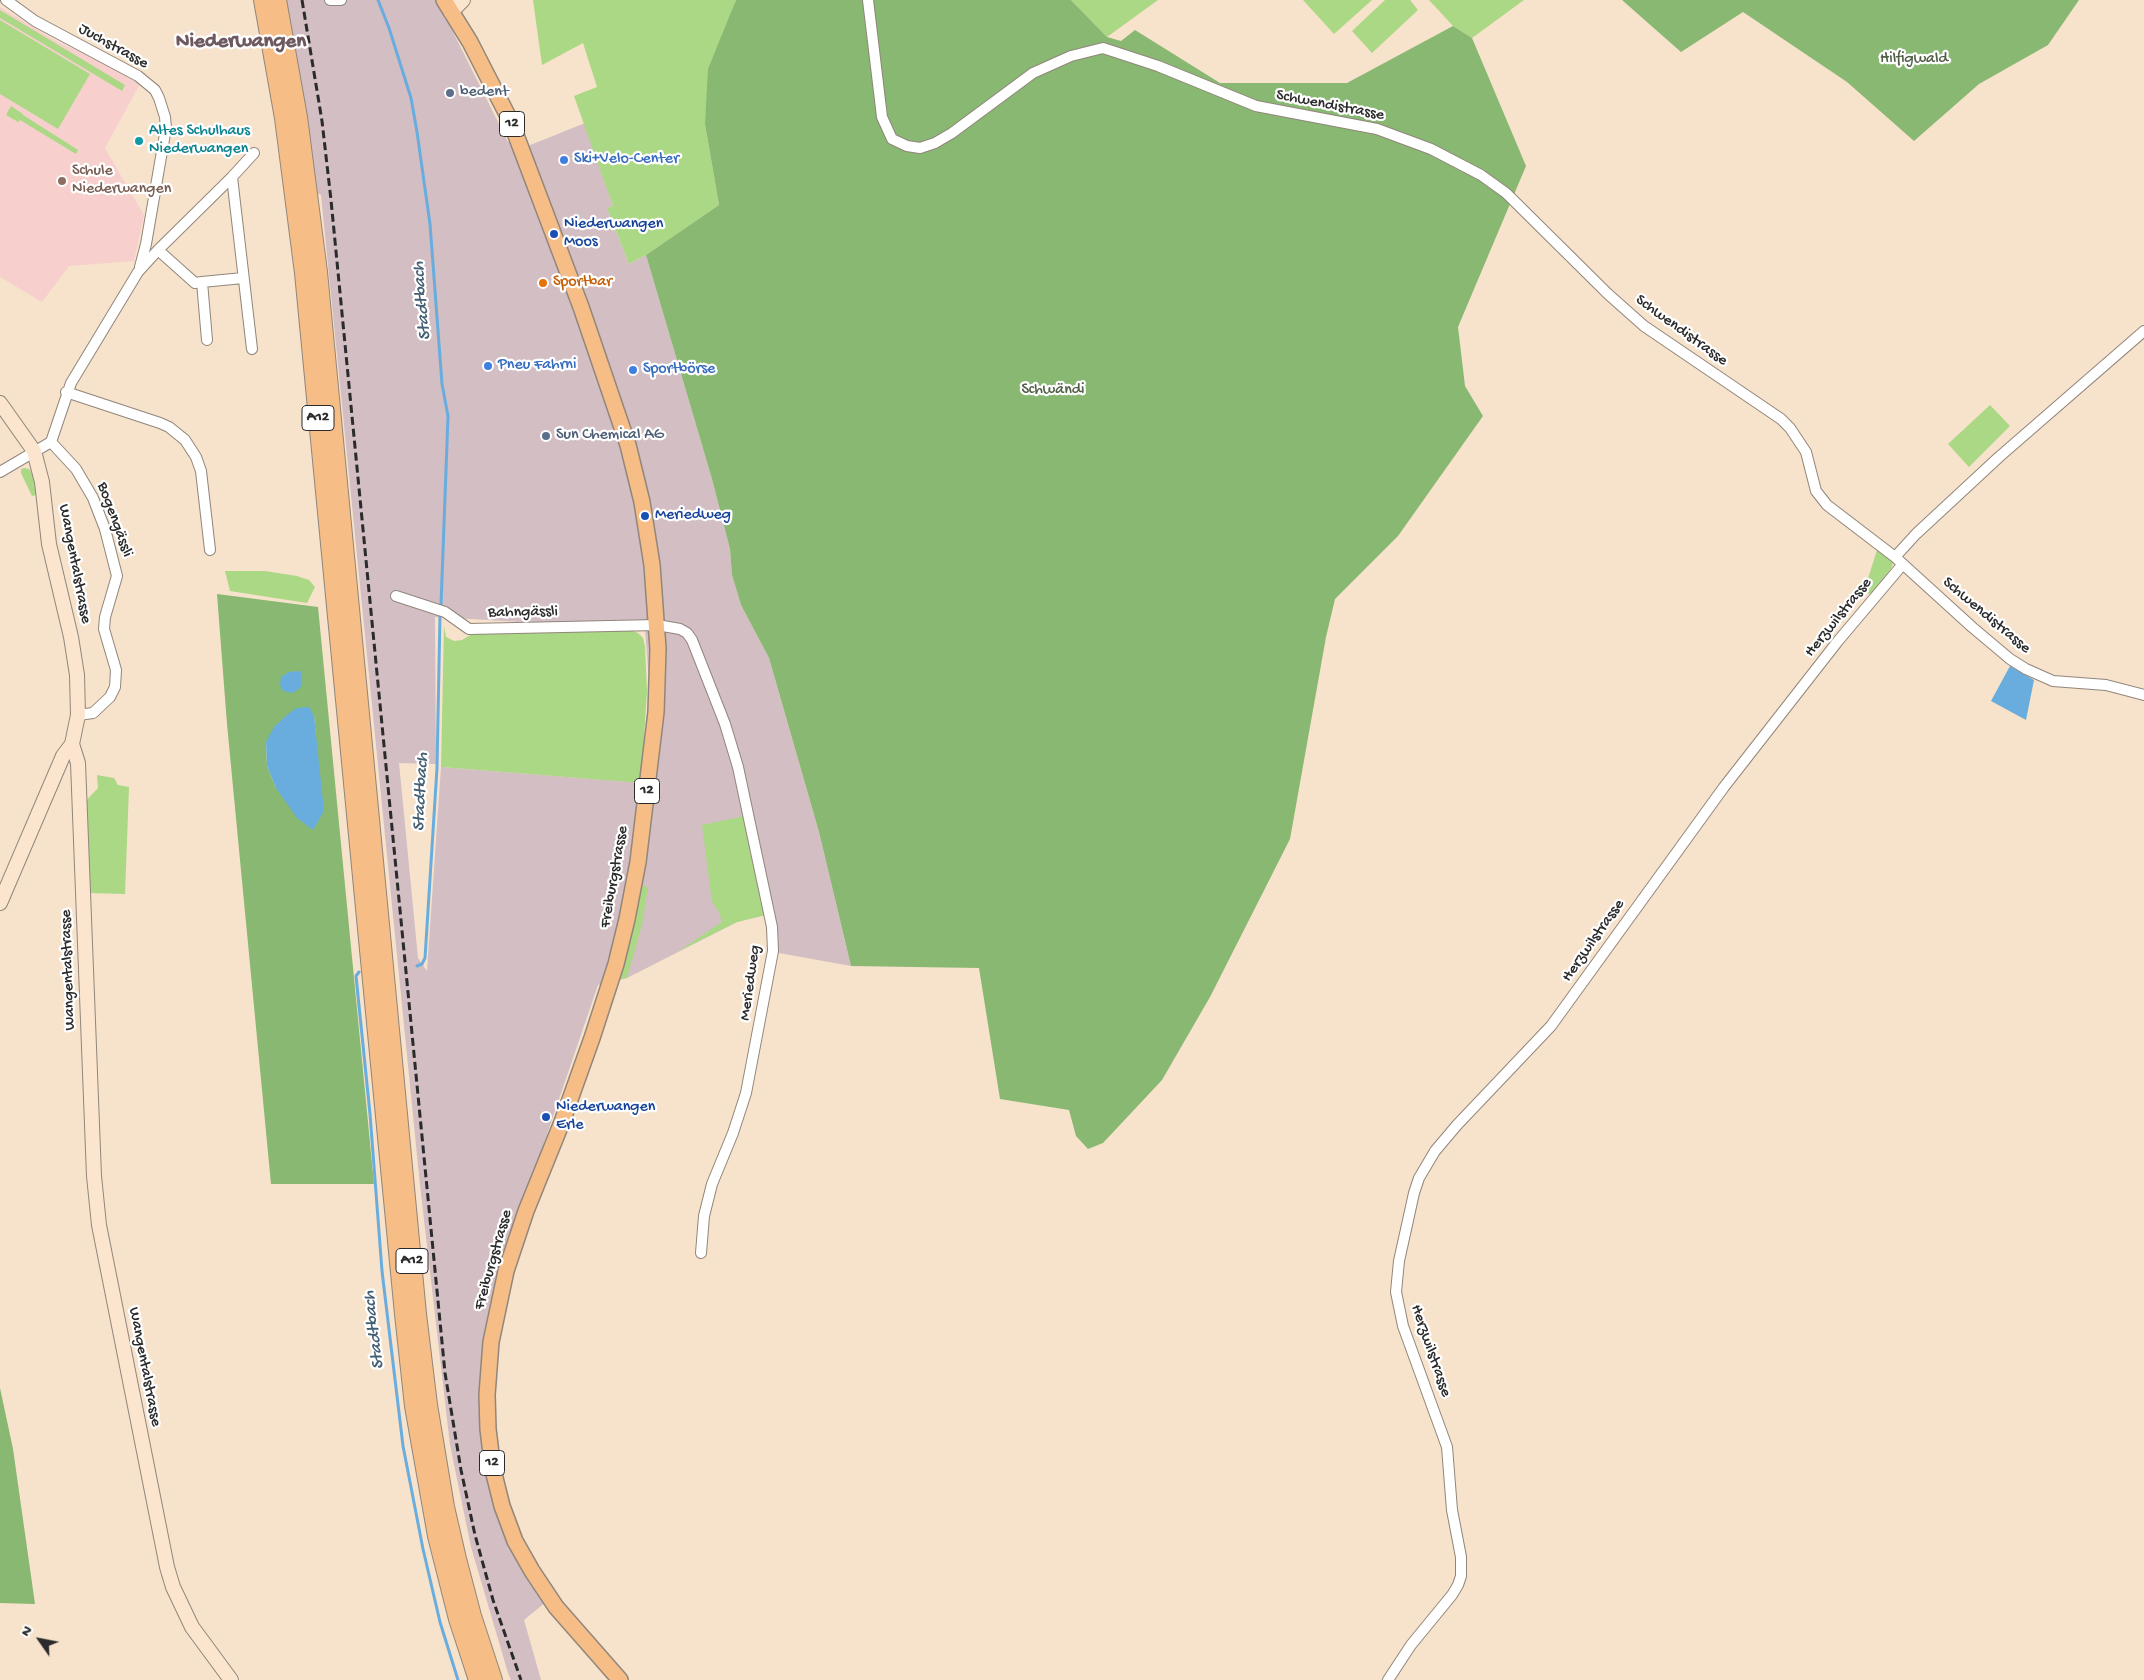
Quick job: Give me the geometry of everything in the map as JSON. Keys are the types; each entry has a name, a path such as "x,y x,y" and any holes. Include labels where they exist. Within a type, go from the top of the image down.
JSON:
{"highway":[{"name":"A12","path":"263,0 284,118 304,273 414,1406 437,1536 456,1609 478,1680"},
{"name":"A12","path":"277,0 298,117 317,263 425,1378 436,1456 451,1534 472,1616 493,1680"}],"main road":[{"name":"Freiburgstrasse","path":"447,6 492,83 520,142 606,376 628,445 642,502 650,547 657,625 658,673 653,749 638,862 627,920 616,964 592,1038 562,1122 526,1211 506,1271 491,1342 487,1395 489,1439 494,1470 502,1506 516,1541 534,1576 556,1607 620,1680"}],"street":[{"name":"Juchstrasse","path":"6,0 35,21 129,70 155,90 162,106 166,128 153,207 138,272"},
{"path":"330,0 341,0"},
{"path":"447,6 463,0"},
{"name":"Schwendistrasse","path":"868,0 882,117 892,138 907,146 920,148 934,143 952,133 1033,73 1071,56 1103,48 1158,66 1256,106 1345,122 1385,132 1431,149 1482,175 1506,192 1608,294 1644,326 1781,419 1790,428 1806,452 1816,491 1827,505 1899,560 2010,659 2026,669 2053,681 2106,685 2144,695"},
{"path":"0,472 51,442 66,392 82,362 138,272 254,153"},
{"path":"232,177 252,349"},
{"path":"158,250 195,283 243,278"},
{"path":"202,282 207,340"},
{"name":"Herzwilstrasse","path":"1388,1680 1411,1645 1452,1595 1458,1585 1461,1570 1452,1510 1447,1447 1403,1326 1396,1292 1400,1253 1419,1178 1435,1151 1456,1125 1551,1026 1735,772 1838,641 1899,560 1916,534 2144,331"},
{"path":"66,392 160,423 169,427 185,440 201,471 210,550"},
{"path":"0,403 34,451"},
{"name":"Bogengässli","path":"51,442 76,469 93,498 105,529 117,576 105,617 104,629 116,670 115,687 110,697 93,714 78,715"},
{"name":"Wangentalstrasse","path":"34,451 42,482 49,544 77,675 78,715 72,744 78,763 92,1132 99,1225 167,1567 176,1594 192,1627 231,1680"},
{"name":"Bahngässli","path":"396,596 445,612 469,629 657,625"},
{"name":"Meriedweg","path":"657,625 680,630 687,633 692,640 725,724 738,767 772,935 773,951 768,989 746,1094 733,1133 712,1184 704,1216 701,1253"},
{"path":"0,903 63,756 72,744"}],"shaded area":[{"path":"285,0 437,0 508,142 528,146 585,123 613,206 607,208 629,264 646,255 712,479 730,549 732,575 741,605 769,658 819,832 851,966 768,951 765,915 737,922 627,978 598,985 530,1184 492,1310 485,1458 546,1602 524,1620 541,1680 511,1680 508,1673 471,1547 450,1445 420,1185 321,195 317,193 304,101","holes":["435,617 645,629 651,706 643,783 441,767 427,971 418,958 399,763 436,764"]},
{"name":"Schule Niederwangen","path":"0,7 56,41 85,54 140,84 105,148 144,215 134,261 69,266 42,302 0,277"}],"green space":[{"path":"533,0 736,0 730,16 705,124 719,205 646,255 629,264 607,208 613,206 574,96 597,87 583,43 542,65"},
{"name":"Schwändi","path":"736,0 1071,0 1107,37 1121,41 1135,30 1220,83 1347,83 1453,26 1472,38 1526,166 1458,327 1465,386 1483,416 1398,536 1335,599 1326,637 1290,839 1210,997 1162,1080 1103,1143 1088,1149 1076,1136 1069,1110 1000,1099 979,968 851,966 819,832 769,658 741,605 732,575 730,549 712,479 646,255 719,205 705,124 708,69"},
{"path":"1071,0 1158,0 1107,37"},
{"path":"1303,0 1372,0 1334,34"},
{"path":"1385,0 1410,0 1418,10 1372,53 1352,31"},
{"path":"1429,0 1524,0 1472,38 1453,26"},
{"name":"Hilfigwald","path":"1622,0 2079,0 2048,45 1979,84 1914,141 1847,82 1743,12 1681,52"},
{"path":"0,10 125,85 122,91 0,18"},
{"path":"0,20 90,74 58,129 0,94"},
{"path":"11,106 78,150 76,154 20,120 18,122 6,115"},
{"path":"1990,405 2010,426 1969,467 1948,444"},
{"path":"21,469 29,469 33,475 36,495 32,496 21,473"},
{"path":"1878,547 1893,561 1892,567 1874,592 1869,594 1864,591"},
{"path":"225,571 265,571 297,576 309,580 315,587 307,603 230,591"},
{"path":"217,594 318,607 374,1184 271,1184 227,724","holes":["314,716 316,739 276,788 267,766 266,742"]},
{"path":"444,626 446,637 454,641 462,640 472,634 481,633 630,630 638,633 643,638 645,647 647,691 641,783 441,767"},
{"path":"97,775 114,778 118,785 129,787 125,894 88,893 84,803 98,788"},
{"path":"745,816 766,915 737,922 677,952 722,922 719,912 712,902 702,825"},
{"path":"643,886 648,887 642,925 627,978 618,980 634,925 639,892"},
{"path":"0,1388 13,1449 35,1604 0,1603"}],"water":[{"path":"2010,666 2034,680 2026,720 1991,701"},
{"path":"301,671 302,683 300,688 292,693 283,691 280,685 281,677 289,672"},
{"path":"309,707 314,716 324,811 313,830 297,818 276,788 267,766 266,742 274,727 288,714 297,708"}],"waterway":[{"name":"Stadtbach","path":"378,0 411,98 430,224 442,384 448,416 441,605"},
{"name":"Stadtbach","path":"417,966 422,964 425,958 437,768 440,615"},
{"name":"Stadtbach","path":"359,972 356,976 370,1114 382,1271 403,1446 423,1549 440,1622 458,1680"}],"railway":[{"path":"302,0 322,121 331,200 445,1373 461,1470 475,1535 493,1600 521,1680"}],"place":[{"name":"bedent","path":"450,93"},
{"name":"Altes Schulhaus Niederwangen","path":"139,141"},
{"name":"Ski+Velo-Center","path":"564,160"},
{"name":"Schule Niederwangen","path":"62,181"},
{"name":"Niederwangen Moos","path":"554,234"},
{"name":"Sportbar","path":"543,283"},
{"name":"Pneu Fahrni","path":"488,366"},
{"name":"Sportbörse","path":"633,370"},
{"name":"Sun Chemical AG","path":"546,436"},
{"name":"Meriedweg","path":"645,516"},
{"name":"Niederwangen Erle","path":"546,1117"}],"district":[{"name":"Niederwangen","path":"241,43"}]}
